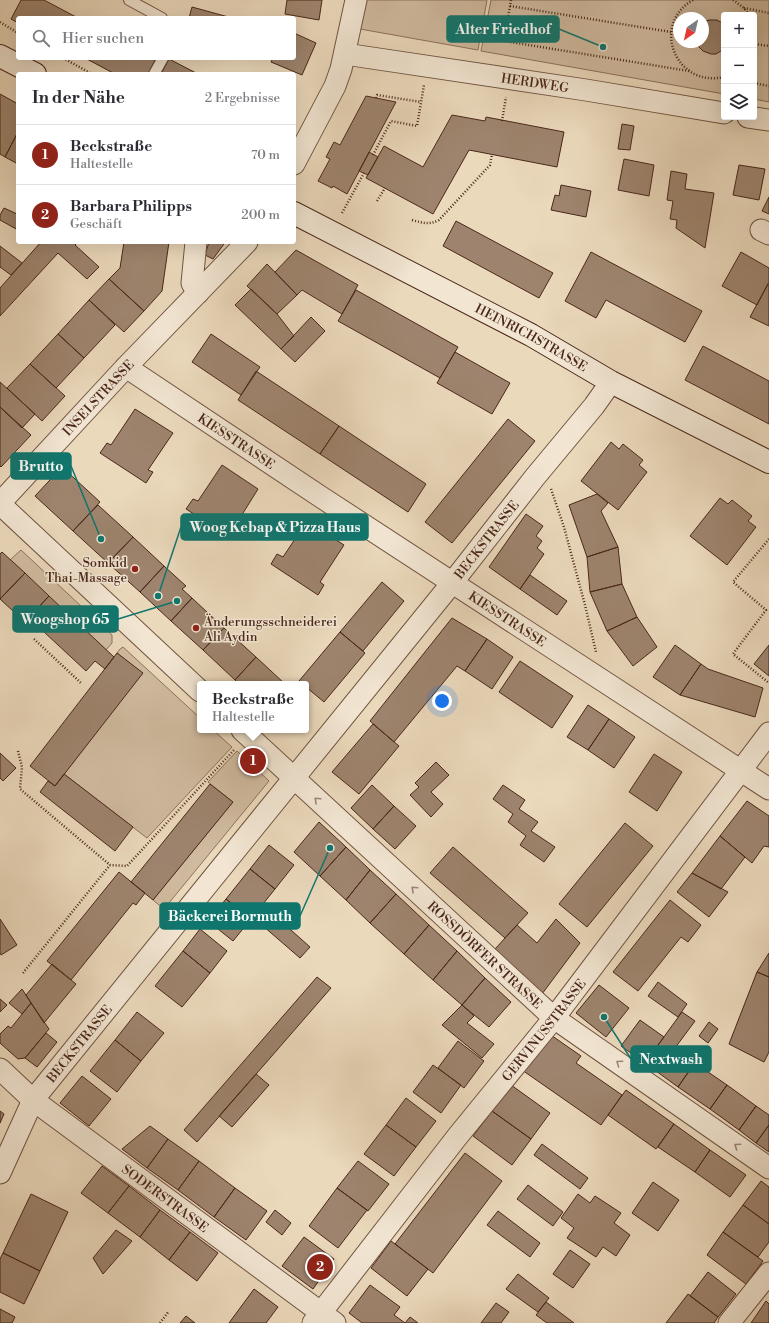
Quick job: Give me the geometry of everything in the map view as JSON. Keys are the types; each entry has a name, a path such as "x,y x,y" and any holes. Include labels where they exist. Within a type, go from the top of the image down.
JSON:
{"main road":[{"path":"0,56 31,72"},
{"name":"HEINRICHSTRASSE","path":"296,214 531,335 610,382 769,462"}],"street":[{"path":"296,160 335,86 345,54 356,0"},
{"name":"HERDWEG","path":"345,54 586,90 721,112"},
{"path":"757,118 769,120"},
{"path":"196,244 192,283 198,293"},
{"name":"INSELSTRASSE","path":"0,504 126,367 245,244"},
{"name":"KIESSTRASSE","path":"126,367 452,583 769,789"},
{"name":"BECKSTRASSE","path":"0,1173 33,1100 452,583 535,477 594,406 610,382"},
{"path":"0,504 197,688"},
{"name":"ROSSDÖRFER STRASSE","path":"246,733 554,1018 769,1168"},
{"name":"GERVINUSSTRASSE","path":"323,1320 457,1137 554,1018 769,733"},
{"name":"SODERSTRASSE","path":"0,1069 33,1100 323,1320"},
{"path":"729,1323 769,1273"}],"lane":[{"path":"129,0 158,16"},
{"path":"155,72 161,60"}],"path":[{"path":"512,0 504,41 689,71"},
{"path":"687,0 692,0"},
{"path":"692,0 681,9 674,20 671,32 674,54 680,64 689,71 699,76 711,79 721,78"},
{"path":"733,0 744,8 746,12"},
{"path":"510,6 671,32"},
{"path":"744,8 769,13"},
{"path":"0,22 16,32"},
{"path":"757,45 769,46"},
{"path":"67,60 88,72"},
{"path":"757,84 769,86"},
{"path":"373,154 391,120 417,126 421,102 377,95 376,98"},
{"path":"412,220 425,224 433,223 439,220 490,165 492,154"},
{"path":"342,213 364,173"},
{"path":"377,201 385,188"},
{"path":"535,477 552,490 564,527 585,605 602,680"},
{"path":"769,539 733,582 766,610 733,654 769,682"},
{"path":"34,639 81,683"},
{"path":"18,751 22,767 20,789 110,865 127,866 244,733"},
{"path":"23,973 110,865"},
{"path":"160,1323 169,1311"}],"shaded area":[{"path":"365,0 487,0 478,50 360,29"},
{"path":"491,0 769,0 769,102 757,100 757,12 721,12 721,93 481,51"},
{"path":"21,550 112,635 112,643 106,650 10,560"},
{"path":"123,647 197,715 197,733 216,733 232,747 147,838 64,774 142,673 117,653"},
{"path":"237,751 269,781 164,909 153,900 233,802 208,782"}],"building":[{"path":"21,0 44,0 74,16 16,16 16,22 11,19"},
{"path":"287,0 322,0 319,20 285,14"},
{"path":"192,7 225,16 190,16"},
{"path":"709,20 717,20 721,22 721,51 716,54 703,51 700,48 709,48"},
{"path":"296,34 316,43 302,75 271,62 272,60 296,60"},
{"path":"89,60 155,60 149,72 111,72"},
{"path":"168,60 171,60 194,72 162,72"},
{"path":"0,94 16,103 16,136 5,157 0,154"},
{"path":"366,96 396,102 347,194 333,186 332,188 318,181 330,159 326,157 334,142 340,145"},
{"path":"452,115 485,121 486,117 564,132 557,167 469,150 433,214 366,178 384,146 423,167"},
{"path":"622,124 634,126 630,150 618,149"},
{"path":"16,136 16,163 5,157"},
{"path":"369,152 378,157 368,175 359,171"},
{"path":"624,159 654,165 649,196 618,190"},
{"path":"739,165 765,169 759,200 733,195"},
{"path":"671,171 687,174 685,189 714,193 705,248 676,228 677,220 670,219 673,201 667,200"},
{"path":"561,185 591,191 586,217 551,210 555,195 559,196"},
{"path":"769,197 769,214 762,211"},
{"path":"4,208 16,214 16,229 0,220 0,215"},
{"path":"456,221 553,273 539,298 443,246"},
{"path":"39,244 76,244 75,245 99,267 87,279 58,253 0,316 0,288"},
{"path":"124,244 169,244 162,291 144,311 109,279 120,268"},
{"path":"208,244 224,244 213,259 205,255"},
{"path":"0,246 22,263 11,275 0,267"},
{"path":"296,250 358,285 342,314 302,290 297,295 275,272"},
{"path":"591,252 702,311 685,342 606,300 596,318 565,301"},
{"path":"741,252 769,268 769,282 757,305 722,286"},
{"path":"267,264 297,295 277,314 247,286"},
{"path":"109,279 144,311 124,332 89,300"},
{"path":"768,284 769,285 769,326 750,317"},
{"path":"251,289 277,314 294,336 281,349 235,305"},
{"path":"356,290 458,347 440,378 338,321"},
{"path":"89,300 115,325 84,358 58,334"},
{"path":"311,317 325,331 295,362 281,349"},
{"path":"58,334 84,358 56,388 30,364"},
{"path":"211,334 260,367 241,395 192,362"},
{"path":"703,346 769,381 769,424 685,380"},
{"path":"455,352 510,383 492,414 437,383"},
{"path":"30,364 65,396 42,421 7,388"},
{"path":"256,371 339,426 320,454 238,400"},
{"path":"0,382 35,414 22,428 0,407"},
{"path":"0,407 31,435 1,467 0,466"},
{"path":"135,409 173,433 148,470 153,472 146,483 100,453 107,443 111,445"},
{"path":"508,419 535,441 452,543 425,522"},
{"path":"339,426 426,484 408,512 320,454"},
{"path":"611,442 619,449 623,444 643,460 639,465 647,472 618,510 581,481"},
{"path":"222,465 258,489 235,526 239,528 232,538 186,509 193,499 198,501"},
{"path":"62,467 100,502 73,531 35,496"},
{"path":"597,494 608,503 601,511 618,547 587,557 569,505"},
{"path":"720,498 728,504 732,500 752,516 748,521 756,527 727,565 690,536"},
{"path":"98,505 133,537 108,563 73,531"},
{"path":"526,514 543,526 536,536 542,541 537,548 544,554 520,589 489,567"},
{"path":"307,521 344,545 320,582 324,585 318,595 271,564 277,554 283,557"},
{"path":"133,537 164,566 140,592 108,563"},
{"path":"618,547 622,584 590,592 587,557"},
{"path":"2,552 25,573 0,599 0,554"},
{"path":"164,566 186,586 182,589 192,598 171,621 140,592"},
{"path":"25,573 49,596 26,620 15,609 13,611 0,599"},
{"path":"530,575 567,601 557,615 520,589"},
{"path":"382,582 404,601 363,651 340,632"},
{"path":"622,584 637,617 607,631 590,592"},
{"path":"49,596 114,657 105,669 95,661 86,671 29,618"},
{"path":"192,598 224,628 203,650 171,621"},
{"path":"637,617 657,647 633,666 607,631"},
{"path":"452,618 487,639 465,671 457,666 394,742 370,721"},
{"path":"224,628 256,657 235,680 203,650"},
{"path":"340,632 365,653 324,702 309,690 309,681 299,681"},
{"path":"487,639 513,657 492,689 465,671"},
{"path":"675,645 701,664 680,695 653,677"},
{"path":"769,645 769,676 754,664"},
{"path":"117,653 143,673 55,786 30,766"},
{"path":"256,657 282,681 236,681 235,680"},
{"path":"520,661 573,696 552,728 499,692"},
{"path":"701,664 708,669 763,688 755,717 680,695"},
{"path":"588,705 609,719 588,750 567,737"},
{"path":"609,719 635,737 614,768 588,750"},
{"path":"373,724 399,746 359,794 332,772"},
{"path":"0,753 16,768 3,781 0,778"},
{"path":"654,754 682,772 657,811 629,792"},
{"path":"436,762 449,775 431,792 443,804 431,817 410,795 419,787 415,783"},
{"path":"64,774 133,827 115,851 40,792 48,781 55,786"},
{"path":"210,784 233,802 153,900 131,882"},
{"path":"372,785 394,806 373,829 351,808"},
{"path":"503,785 525,800 519,809 538,822 531,831 555,847 544,862 520,845 526,836 508,822 513,814 493,799"},
{"path":"747,801 769,816 769,847 764,846 752,863 720,836"},
{"path":"394,806 416,826 395,849 373,829"},
{"path":"319,822 346,847 320,876 294,852"},
{"path":"625,823 653,846 587,927 559,904"},
{"path":"720,836 745,857 721,889 692,873"},
{"path":"269,845 294,865 275,889 250,869"},
{"path":"346,847 370,870 346,900 320,876"},
{"path":"453,847 528,913 505,938 430,873"},
{"path":"250,869 275,889 251,919 226,899"},
{"path":"370,870 396,894 370,923 346,900"},
{"path":"119,872 145,893 136,905 133,903 71,980 47,961"},
{"path":"692,873 728,892 709,917 677,892"},
{"path":"396,894 429,925 404,954 370,923"},
{"path":"226,899 251,919 233,941 208,921"},
{"path":"670,900 701,925 688,942 681,937 638,991 613,972"},
{"path":"273,914 310,947 300,958 263,926"},
{"path":"0,919 17,945 1,955 0,953"},
{"path":"556,919 580,943 542,994 495,949 517,925 537,943"},
{"path":"429,925 457,951 433,980 404,954"},
{"path":"200,929 227,951 210,973 183,951"},
{"path":"183,951 210,973 182,1007 155,986"},
{"path":"457,951 485,978 462,1005 433,980"},
{"path":"769,953 769,977 757,972"},
{"path":"52,964 76,984 44,1023 26,995"},
{"path":"757,972 769,977 769,1052 764,1062 729,1044"},
{"path":"317,977 331,988 197,1142 184,1130"},
{"path":"485,978 511,1002 489,1027 462,1005"},
{"path":"658,982 687,1004 678,1017 648,996"},
{"path":"599,985 629,1008 606,1037 576,1013"},
{"path":"22,989 31,1003 22,1014 9,1003"},
{"path":"0,999 7,1005 0,1012"},
{"path":"31,1003 49,1029 25,1058 18,1059 0,1043 0,1034 8,1026 11,1028"},
{"path":"462,1005 474,1016 467,1023 494,1044 482,1058 442,1025"},
{"path":"137,1012 164,1033 141,1061 115,1040"},
{"path":"682,1012 695,1021 675,1048 695,1062 678,1087 645,1063"},
{"path":"640,1020 664,1037 645,1063 621,1046"},
{"path":"709,1022 718,1029 708,1043 699,1036"},
{"path":"46,1033 57,1042 37,1067 25,1058"},
{"path":"548,1033 581,1056 576,1063 622,1095 601,1125 522,1070"},
{"path":"115,1040 141,1061 117,1092 90,1071"},
{"path":"458,1041 484,1061 464,1088 438,1068"},
{"path":"695,1063 727,1085 710,1109 678,1087"},
{"path":"433,1065 461,1085 441,1113 413,1092"},
{"path":"256,1074 269,1085 232,1127 219,1116"},
{"path":"82,1076 111,1099 89,1126 60,1103"},
{"path":"511,1085 550,1113 531,1139 492,1111"},
{"path":"727,1085 756,1106 739,1130 710,1109"},
{"path":"626,1090 674,1124 656,1149 608,1115"},
{"path":"406,1098 436,1121 416,1147 386,1125"},
{"path":"756,1106 769,1115 769,1125 756,1143 739,1130"},
{"path":"0,1111 4,1114 0,1123"},
{"path":"492,1111 531,1139 512,1165 473,1136"},
{"path":"674,1124 710,1150 695,1172 658,1147"},
{"path":"386,1125 416,1147 394,1176 364,1154"},
{"path":"769,1125 769,1152 756,1143"},
{"path":"150,1126 168,1139 147,1168 122,1149"},
{"path":"168,1139 199,1161 178,1190 147,1168"},
{"path":"542,1144 588,1178 580,1189 534,1155"},
{"path":"710,1150 746,1175 730,1197 695,1172"},
{"path":"465,1153 502,1181 433,1273 395,1244"},
{"path":"199,1161 235,1188 214,1217 178,1190"},
{"path":"358,1161 389,1184 368,1211 337,1188"},
{"path":"102,1166 129,1186 108,1213 81,1193"},
{"path":"761,1181 769,1187 769,1224 743,1205"},
{"path":"653,1182 679,1200 658,1231 632,1213"},
{"path":"528,1185 563,1212 553,1226 517,1199"},
{"path":"129,1186 160,1210 140,1237 108,1213"},
{"path":"235,1188 267,1211 246,1240 214,1217"},
{"path":"337,1188 367,1210 338,1248 309,1226"},
{"path":"31,1194 68,1212 40,1271 3,1253"},
{"path":"578,1194 590,1203 595,1196 621,1213 614,1223 630,1235 616,1256 603,1247 596,1257 567,1238 574,1228 561,1218"},
{"path":"743,1205 769,1224 769,1242 758,1257 723,1232"},
{"path":"160,1210 190,1232 169,1260 140,1237"},
{"path":"275,1210 291,1223 282,1235 266,1222"},
{"path":"498,1211 540,1243 530,1257 487,1225"},
{"path":"116,1230 132,1241 103,1274 93,1258"},
{"path":"190,1232 218,1253 197,1281 169,1260"},
{"path":"723,1232 763,1261 746,1284 707,1255"},
{"path":"304,1237 334,1259 313,1289 282,1266"},
{"path":"391,1241 428,1269 407,1296 371,1268"},
{"path":"570,1250 590,1264 573,1288 553,1274"},
{"path":"3,1253 40,1271 24,1304 0,1292 0,1259"},
{"path":"708,1272 736,1294 718,1317 690,1296"},
{"path":"518,1274 549,1298 538,1312 506,1289"},
{"path":"370,1285 400,1307 394,1315 405,1323 362,1323 349,1313"},
{"path":"254,1289 278,1307 266,1323 229,1323"},
{"path":"688,1294 718,1317 714,1323 666,1323"},
{"path":"766,1301 769,1304 769,1323 751,1323"},
{"path":"546,1302 574,1323 547,1323 536,1315"},
{"path":"496,1303 509,1312 501,1323 481,1323"},
{"path":"0,1309 15,1317 12,1323 0,1323"},
{"path":"186,1316 195,1323 180,1323"},
{"path":"410,1317 418,1323 405,1323"}],"place":[{"name":"Alter Friedhof","path":"603,47"},
{"name":"Brutto","path":"101,539"},
{"name":"Somkid Thai-Massage","path":"135,569"},
{"name":"Woog Kebap & Pizza Haus","path":"158,596"},
{"name":"Woogshop 65","path":"177,601"},
{"name":"Änderungsschneiderei Ali Aydin","path":"196,628"},
{"name":"Beckstraße","path":"253,761"},
{"name":"Bäckerei Bormuth","path":"330,848"},
{"name":"Nextwash","path":"604,1017"},
{"name":"Barbara Philipps","path":"320,1267"}]}
